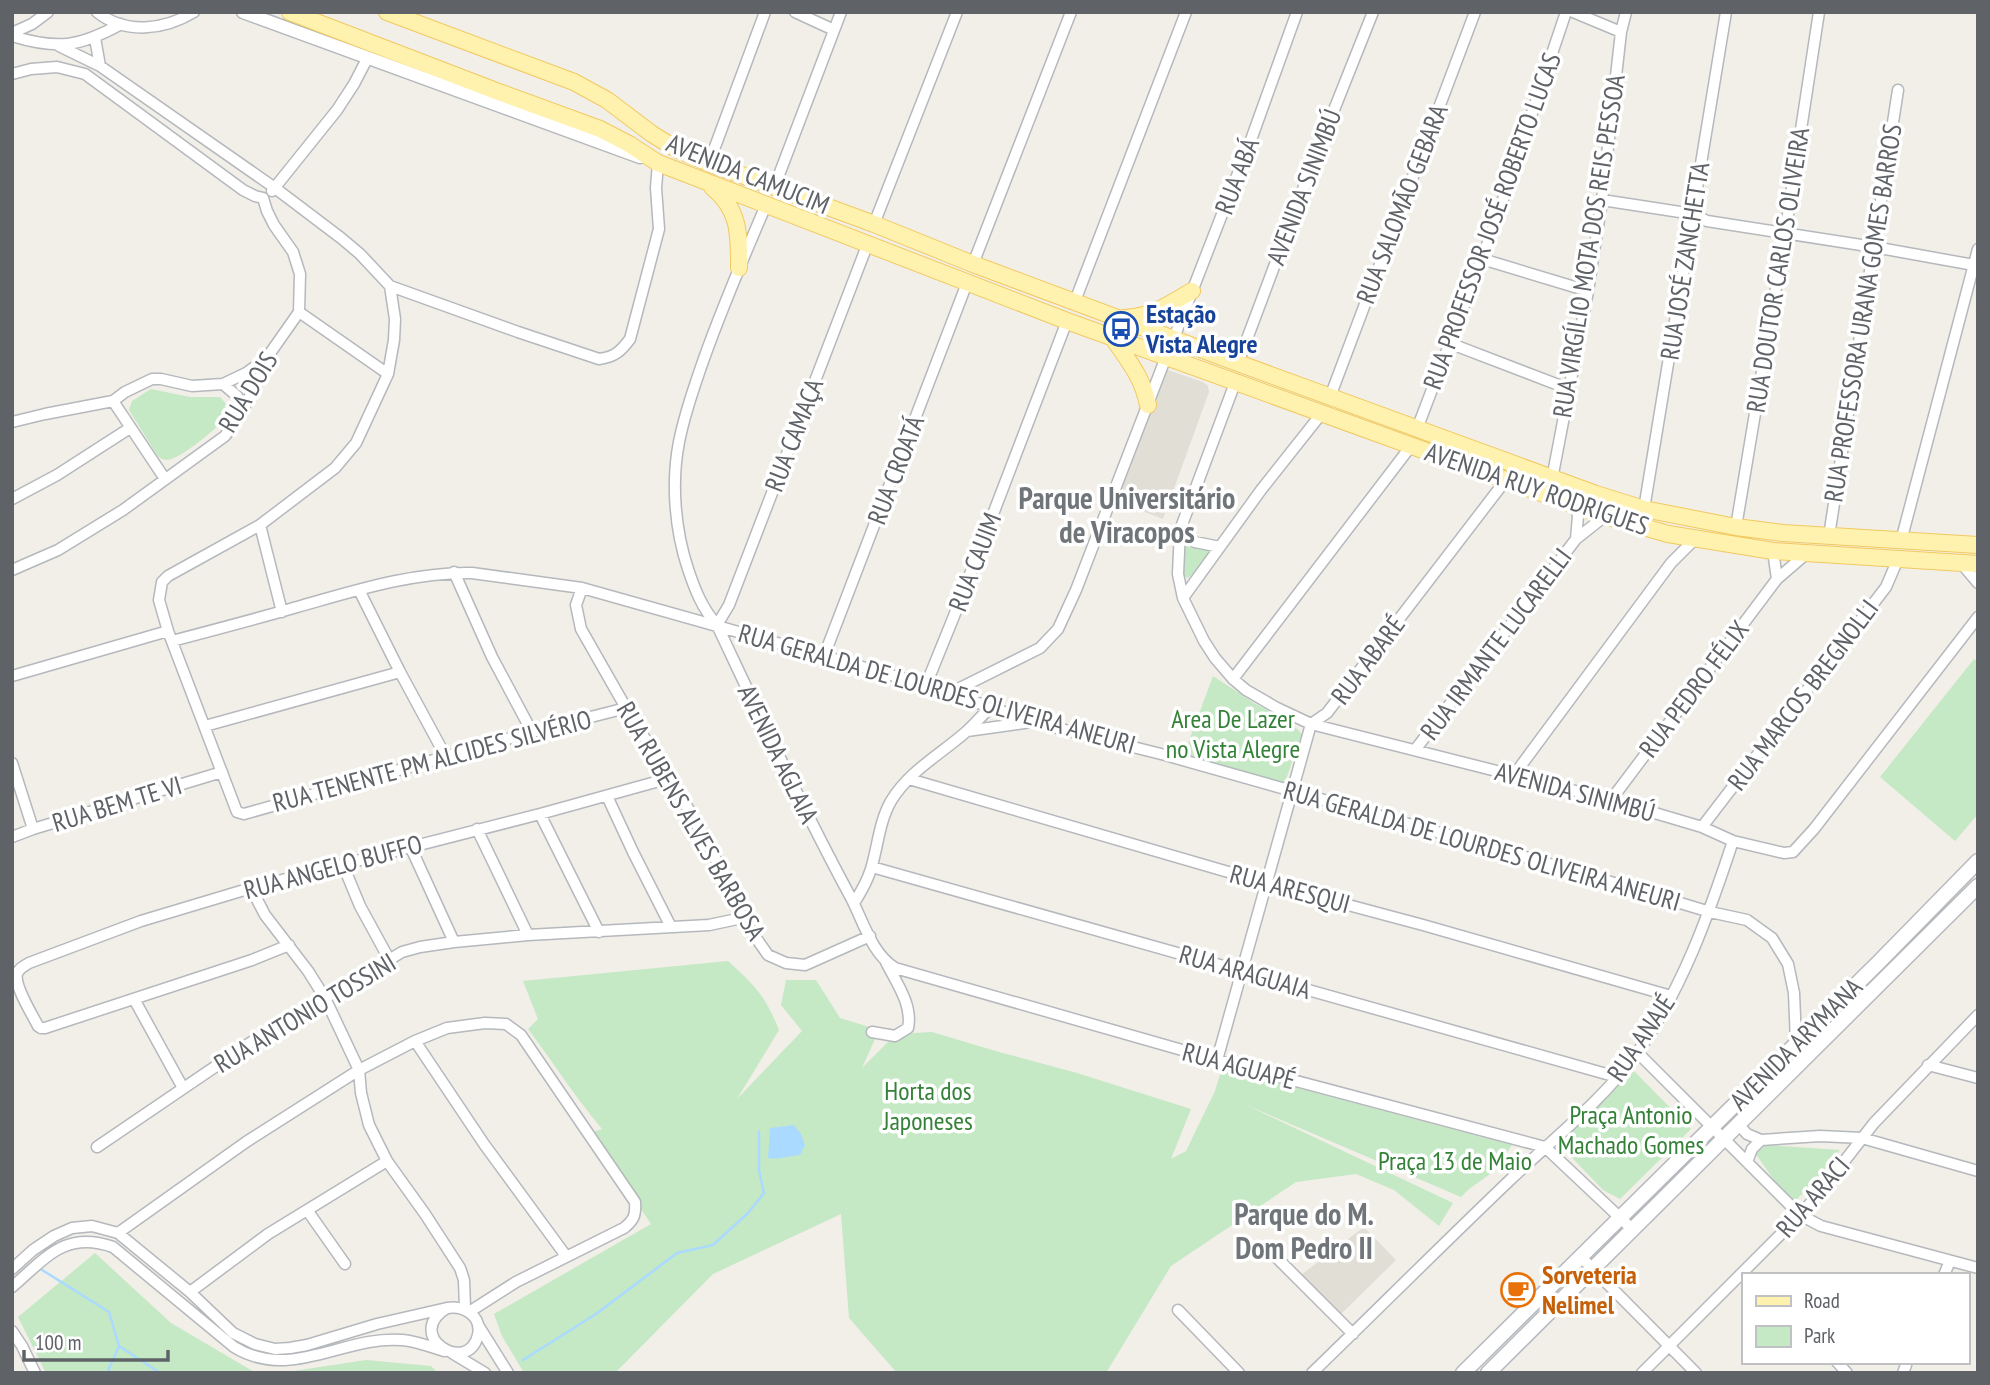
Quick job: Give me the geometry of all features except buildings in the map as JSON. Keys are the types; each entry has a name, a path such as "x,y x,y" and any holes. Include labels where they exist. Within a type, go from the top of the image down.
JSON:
{"main road":[{"name":"AVENIDA CAMUCIM","path":"290,12 496,92 600,129 658,163 1113,338"},
{"name":"AVENIDA CAMUCIM","path":"387,12 574,82 607,100 669,145 709,163 1120,318"},
{"path":"698,178 726,200 735,216 739,234 739,268"},
{"path":"766,205 774,188"},
{"path":"967,283 974,264"},
{"path":"1120,318 1143,317 1155,313 1192,291"},
{"name":"AVENIDA RUY RODRIGUES","path":"1120,318 1552,479 1644,509 1736,527 1978,545"},
{"path":"1113,338 1136,371 1144,387 1148,405"},
{"name":"AVENIDA RUY RODRIGUES","path":"1113,338 1549,497 1668,534 1773,551 1969,563"},
{"path":"1166,358 1174,338"},
{"path":"1235,383 1238,363"},
{"path":"1549,497 1552,479"},
{"path":"1898,559 1901,541"},
{"name":"AVENIDA ARYMANA","path":"1463,1373 1978,861"},
{"name":"AVENIDA ARYMANA","path":"1488,1373 1978,886"}],"street":[{"path":"12,35 48,12"},
{"path":"97,12 121,24 140,28 177,22 194,12"},
{"name":"AVENIDA CAMUCIM","path":"243,12 658,163"},
{"path":"709,163 765,12"},
{"path":"794,12 834,30"},
{"path":"774,188 841,12"},
{"path":"874,224 957,12"},
{"path":"974,264 1071,12"},
{"path":"1075,301 1186,12"},
{"name":"RUA ABÁ","path":"1174,338 1297,12"},
{"name":"AVENIDA SINIMBÚ","path":"1238,363 1373,12"},
{"name":"RUA SALOMÃO GEBARA","path":"1330,397 1475,12"},
{"name":"RUA PROFESSOR JOSÉ ROBERTO LUCAS","path":"1417,429 1482,259 1566,12"},
{"path":"1573,12 1621,32"},
{"name":"RUA VIRGÍLIO MOTA DOS REIS PESSOA","path":"1552,479 1588,291 1602,200 1621,32 1626,12"},
{"name":"RUA JOSÉ ZANCHETTA","path":"1644,509 1726,12"},
{"name":"RUA DOUTOR CARLOS OLIVEIRA","path":"1736,527 1819,12"},
{"path":"59,46 95,38 121,24"},
{"path":"12,35 34,43 59,46 100,66 341,237 390,286 599,359 611,358 620,353 630,339 659,229 656,188 658,163"},
{"path":"95,38 100,66"},
{"path":"263,198 275,188 337,110 368,57"},
{"path":"12,74 57,67 85,74 243,190 263,198"},
{"name":"RUA PROFESSORA URANA GOMES BARROS","path":"1829,536 1898,90"},
{"path":"263,198 274,225 293,252 300,274 299,312 387,374"},
{"path":"1602,200 1693,214 1707,221 1973,265"},
{"name":"AVENIDA AGLAIA","path":"766,205 739,268 691,397 679,442 675,499 680,547 696,595 705,612 717,625 808,817 854,903"},
{"name":"RUA CAMAÇA","path":"717,625 729,605 868,243"},
{"path":"1901,541 1978,249"},
{"path":"1482,259 1588,291"},
{"name":"RUA CROATÁ","path":"824,656 967,283"},
{"path":"222,772 170,636 159,600 162,582 168,576 261,525 335,468 356,443 387,374 395,319 390,286"},
{"name":"RUA DOIS","path":"12,570 58,550 123,510 225,436 263,372 266,359 299,312"},
{"name":"RUA CAUIM","path":"926,685 1067,321"},
{"path":"1449,343 1569,389"},
{"path":"950,693 1040,648 1058,629 1076,590 1166,358"},
{"path":"12,422 113,401 152,379 192,386 223,384 266,359"},
{"name":"AVENIDA SINIMBÚ","path":"1235,383 1180,530 1178,574 1183,598 1204,641 1233,679 1277,708 1311,724 1611,800 1702,827 1733,841 1784,853 1793,852 1978,617"},
{"path":"223,384 237,396 242,411"},
{"path":"113,401 165,479"},
{"path":"1183,598 1261,490 1322,413"},
{"path":"12,499 57,475 130,428"},
{"path":"1233,679 1412,446"},
{"name":"RUA ABARÉ","path":"1217,1060 1311,724 1327,713 1505,481"},
{"name":"RUA IRMANTE LUCARELLI","path":"1576,506 1576,539"},
{"name":"RUA IRMANTE LUCARELLI","path":"1415,750 1576,539 1605,516"},
{"path":"261,525 282,612"},
{"path":"1180,530 1195,542 1220,547"},
{"path":"1668,534 1673,543 1671,563"},
{"path":"1514,775 1671,563 1695,539"},
{"path":"1773,551 1777,579"},
{"name":"RUA PEDRO FÉLIX","path":"1611,800 1777,579 1806,554"},
{"name":"RUA MARCOS BREGNOLLI","path":"1702,827 1886,587 1898,559"},
{"path":"1969,563 1978,583"},
{"path":"454,572 492,657 532,732"},
{"name":"RUA GERALDA DE LOURDES OLIVEIRA ANEURI","path":"12,676 170,636 282,612 406,579 472,572 582,588 926,685 1033,722 1165,755 1710,912 1747,920 1772,938 1788,964 1794,993 1796,1042"},
{"name":"RUA RUBENS ALVES BARBOSA","path":"582,588 576,605 581,629 626,708 690,810 721,869 742,918 768,955 786,963 805,965 870,936"},
{"path":"359,590 446,757"},
{"path":"205,726 400,672"},
{"name":"RUA TENENTE PM ALCIDES SILVÉRIO","path":"222,772 239,813 626,708"},
{"path":"872,1032 895,1036 908,1028 910,1020 908,1008 886,962 878,952 854,903 865,887 872,867 879,830 891,802 909,779 967,731 990,708"},
{"path":"967,731 1033,722"},
{"path":"12,763 33,829"},
{"name":"RUA BEM TE VI","path":"12,837 222,772"},
{"name":"RUA ANGELO BUFFO","path":"134,999 41,1028 16,976 20,968 29,963 141,921 251,888 670,778"},
{"name":"RUA ARESQUI","path":"909,779 1266,883 1671,996"},
{"path":"607,796 670,927"},
{"path":"540,814 599,932"},
{"path":"477,830 528,935"},
{"name":"RUA ANAJÉ","path":"1312,1373 1618,1077 1637,1052 1671,996 1710,912 1733,841"},
{"path":"411,848 454,942"},
{"path":"342,865 360,906 390,959"},
{"name":"RUA ARAGUAIA","path":"872,867 1618,1077"},
{"path":"1958,881 1978,886"},
{"path":"251,888 265,915 325,998 359,1070 360,1093 369,1125 387,1161 460,1268 467,1310 508,1373"},
{"name":"RUA ANTONIO TOSSINI","path":"97,1147 253,1041 390,959 419,947 528,935 709,925 742,918"},
{"path":"183,1088 134,999 289,945"},
{"name":"RUA AGUAPÉ","path":"886,962 895,968 1217,1060 1545,1147 1632,1229"},
{"name":"RUA ARACI","path":"1750,1271 1822,1191 1897,1097 1978,1015"},
{"path":"12,1269 54,1236 72,1228 92,1226 118,1233 190,1292 233,1332 275,1349 290,1349 377,1324 447,1308 467,1310 516,1282 624,1228 632,1222 636,1213 635,1202 521,1035 506,1024 485,1023 447,1028 359,1070 246,1142 118,1233"},
{"path":"415,1041 484,1144 566,1256"},
{"path":"1796,1042 1807,1055"},
{"path":"1637,1052 1800,1215 1821,1226 1978,1268"},
{"path":"1928,1065 1978,1078"},
{"path":"1738,1124 1747,1134 1761,1140 1821,1136 1863,1138 1978,1171"},
{"path":"1746,1162 1761,1140"},
{"path":"190,1292 268,1234 387,1161"},
{"path":"307,1210 345,1264"},
{"path":"12,1287 61,1247 78,1241 95,1241 113,1247 234,1347 247,1355 268,1360 291,1360 369,1342 402,1340 449,1352 467,1350 472,1346 478,1325"},
{"path":"1267,1248 1353,1334"},
{"path":"1580,1256 1696,1373"},
{"path":"1945,1273 1950,1261"},
{"name":"RUA ARACI","path":"1642,1373 1742,1278"},
{"path":"447,1308 440,1312 432,1326 435,1341 485,1373"},
{"path":"1178,1310 1239,1373"},
{"path":"12,1331 23,1346 35,1373"}],"shaded area":[{"path":"1168,370 1203,382 1208,386 1209,392 1163,519 1113,500 1162,373"},
{"path":"1364,1227 1396,1260 1338,1317 1301,1275"}],"green space":[{"path":"151,389 190,397 220,397 228,406 228,412 216,428 189,449 173,459 163,459 157,455 129,410 132,401"},
{"path":"1186,544 1211,550 1199,568 1188,578 1183,575 1181,554"},
{"path":"1974,659 1978,661 1978,814 1955,841 1880,777"},
{"name":"Area De Lazer no Vista Alegre","path":"1213,676 1254,703 1290,722 1302,734 1283,788 1183,757"},
{"path":"728,961 758,992 779,1030 737,1099 802,1031 781,1005 786,980 816,980 840,1018 879,1030 862,1068 890,1040 914,1033 932,1032 1077,1073 1191,1109 1171,1159 1186,1151 1215,1091 1222,1068 1512,1145 1493,1172 1461,1197 1244,1104 1453,1203 1439,1226 1394,1190 1356,1174 1296,1182 1171,1266 1106,1373 897,1373 849,1318 841,1214 713,1274 615,1373 524,1373 502,1336 494,1314 651,1224 590,1133 602,1129 528,1029 538,1019 523,981"},
{"name":"Praça Antonio Machado Gomes","path":"1631,1068 1691,1129 1620,1199 1603,1190 1557,1142 1605,1098"},
{"path":"1765,1145 1840,1150 1817,1179 1791,1205 1756,1154"},
{"path":"95,1253 171,1323 256,1373 46,1373 18,1317"},
{"path":"366,1360 431,1366 438,1373 280,1373"}],"water":[{"path":"794,1125 805,1145 800,1155 768,1158 770,1128"}],"waterway":[{"path":"523,1360 596,1314 677,1253 713,1245 748,1213 764,1193 759,1171 759,1132"},
{"path":"39,1268 109,1312 119,1346 107,1373"},
{"path":"119,1346 160,1373"}],"place":[{"name":"Estação Vista Alegre","path":"1121,329"},
{"name":"Sorveteria Nelimel","path":"1518,1290"}],"district":[{"name":"Parque Universitário de Viracopos","path":"1127,516"},
{"name":"Parque do M. Dom Pedro II","path":"1304,1232"}],"park label":[{"name":"Horta dos Japoneses","path":"928,1106"},
{"name":"Praça 13 de Maio","path":"1455,1161"}]}
